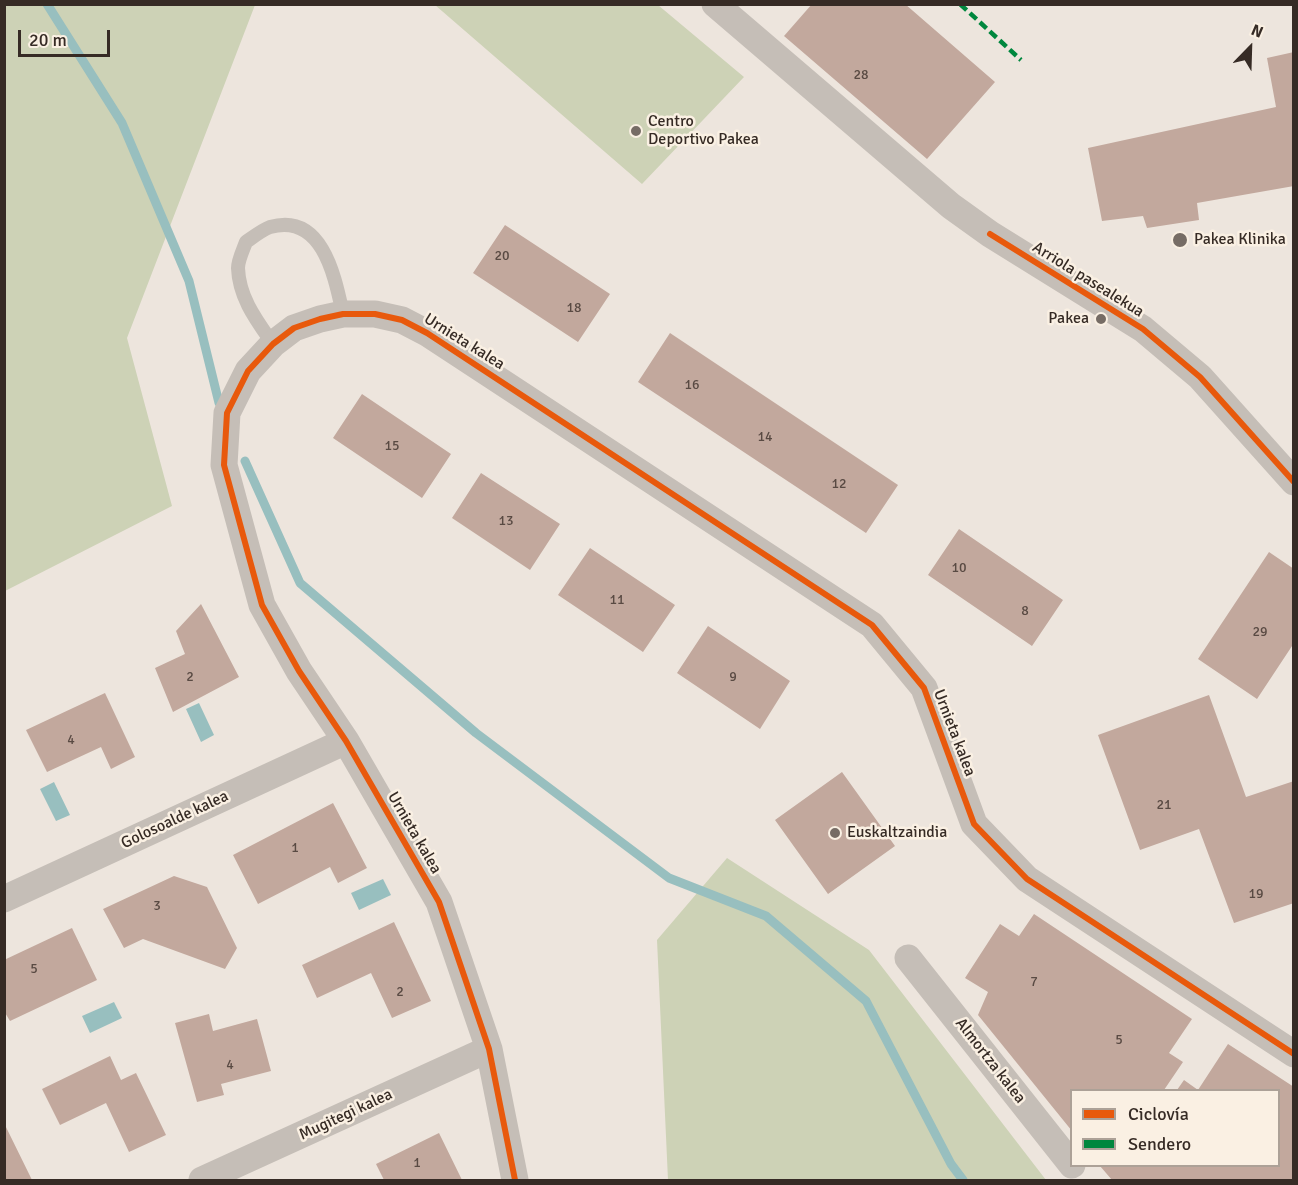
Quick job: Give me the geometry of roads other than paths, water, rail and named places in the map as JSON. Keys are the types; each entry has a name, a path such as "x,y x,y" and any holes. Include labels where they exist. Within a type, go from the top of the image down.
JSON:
{"street":[{"name":"Arriola pasealekua","path":"715,4 951,206 990,234 1143,329 1200,377 1293,482"},
{"name":"Urnieta kalea","path":"515,1180 489,1049 439,902 346,741 299,671 262,605 224,465 227,413 248,370 273,344 294,328 343,314 375,314 402,320 427,333 872,625 924,688 974,824 1027,879 1293,1054"},
{"name":"Golosoalde kalea","path":"4,899 346,741"},
{"name":"Almortza kalea","path":"908,958 1070,1162"},
{"name":"Mugitegi kalea","path":"202,1180 489,1049"},
{"name":"Almortza kalea","path":"1074,1167 1084,1180"}],"lane":[{"path":"273,344 255,320 243,297 238,267 246,242 269,227 289,225 309,233 326,254 343,314"}],"water":[{"path":"199,703 214,735 201,742 186,709"},
{"path":"54,782 70,815 56,821 40,789"},
{"path":"383,879 391,895 359,910 351,893"},
{"path":"114,1002 122,1018 90,1033 82,1016"}],"waterway":[{"path":"47,4 122,123 189,281 219,403"},
{"path":"245,461 300,583 476,733 669,878 766,916 866,1001 951,1164 963,1180"}],"place":[{"name":"Centro Deportivo Pakea","path":"636,131"},
{"name":"Pakea Klinika","path":"1180,240"},
{"name":"Pakea","path":"1101,319"},
{"name":"Euskaltzaindia","path":"835,833"}]}
